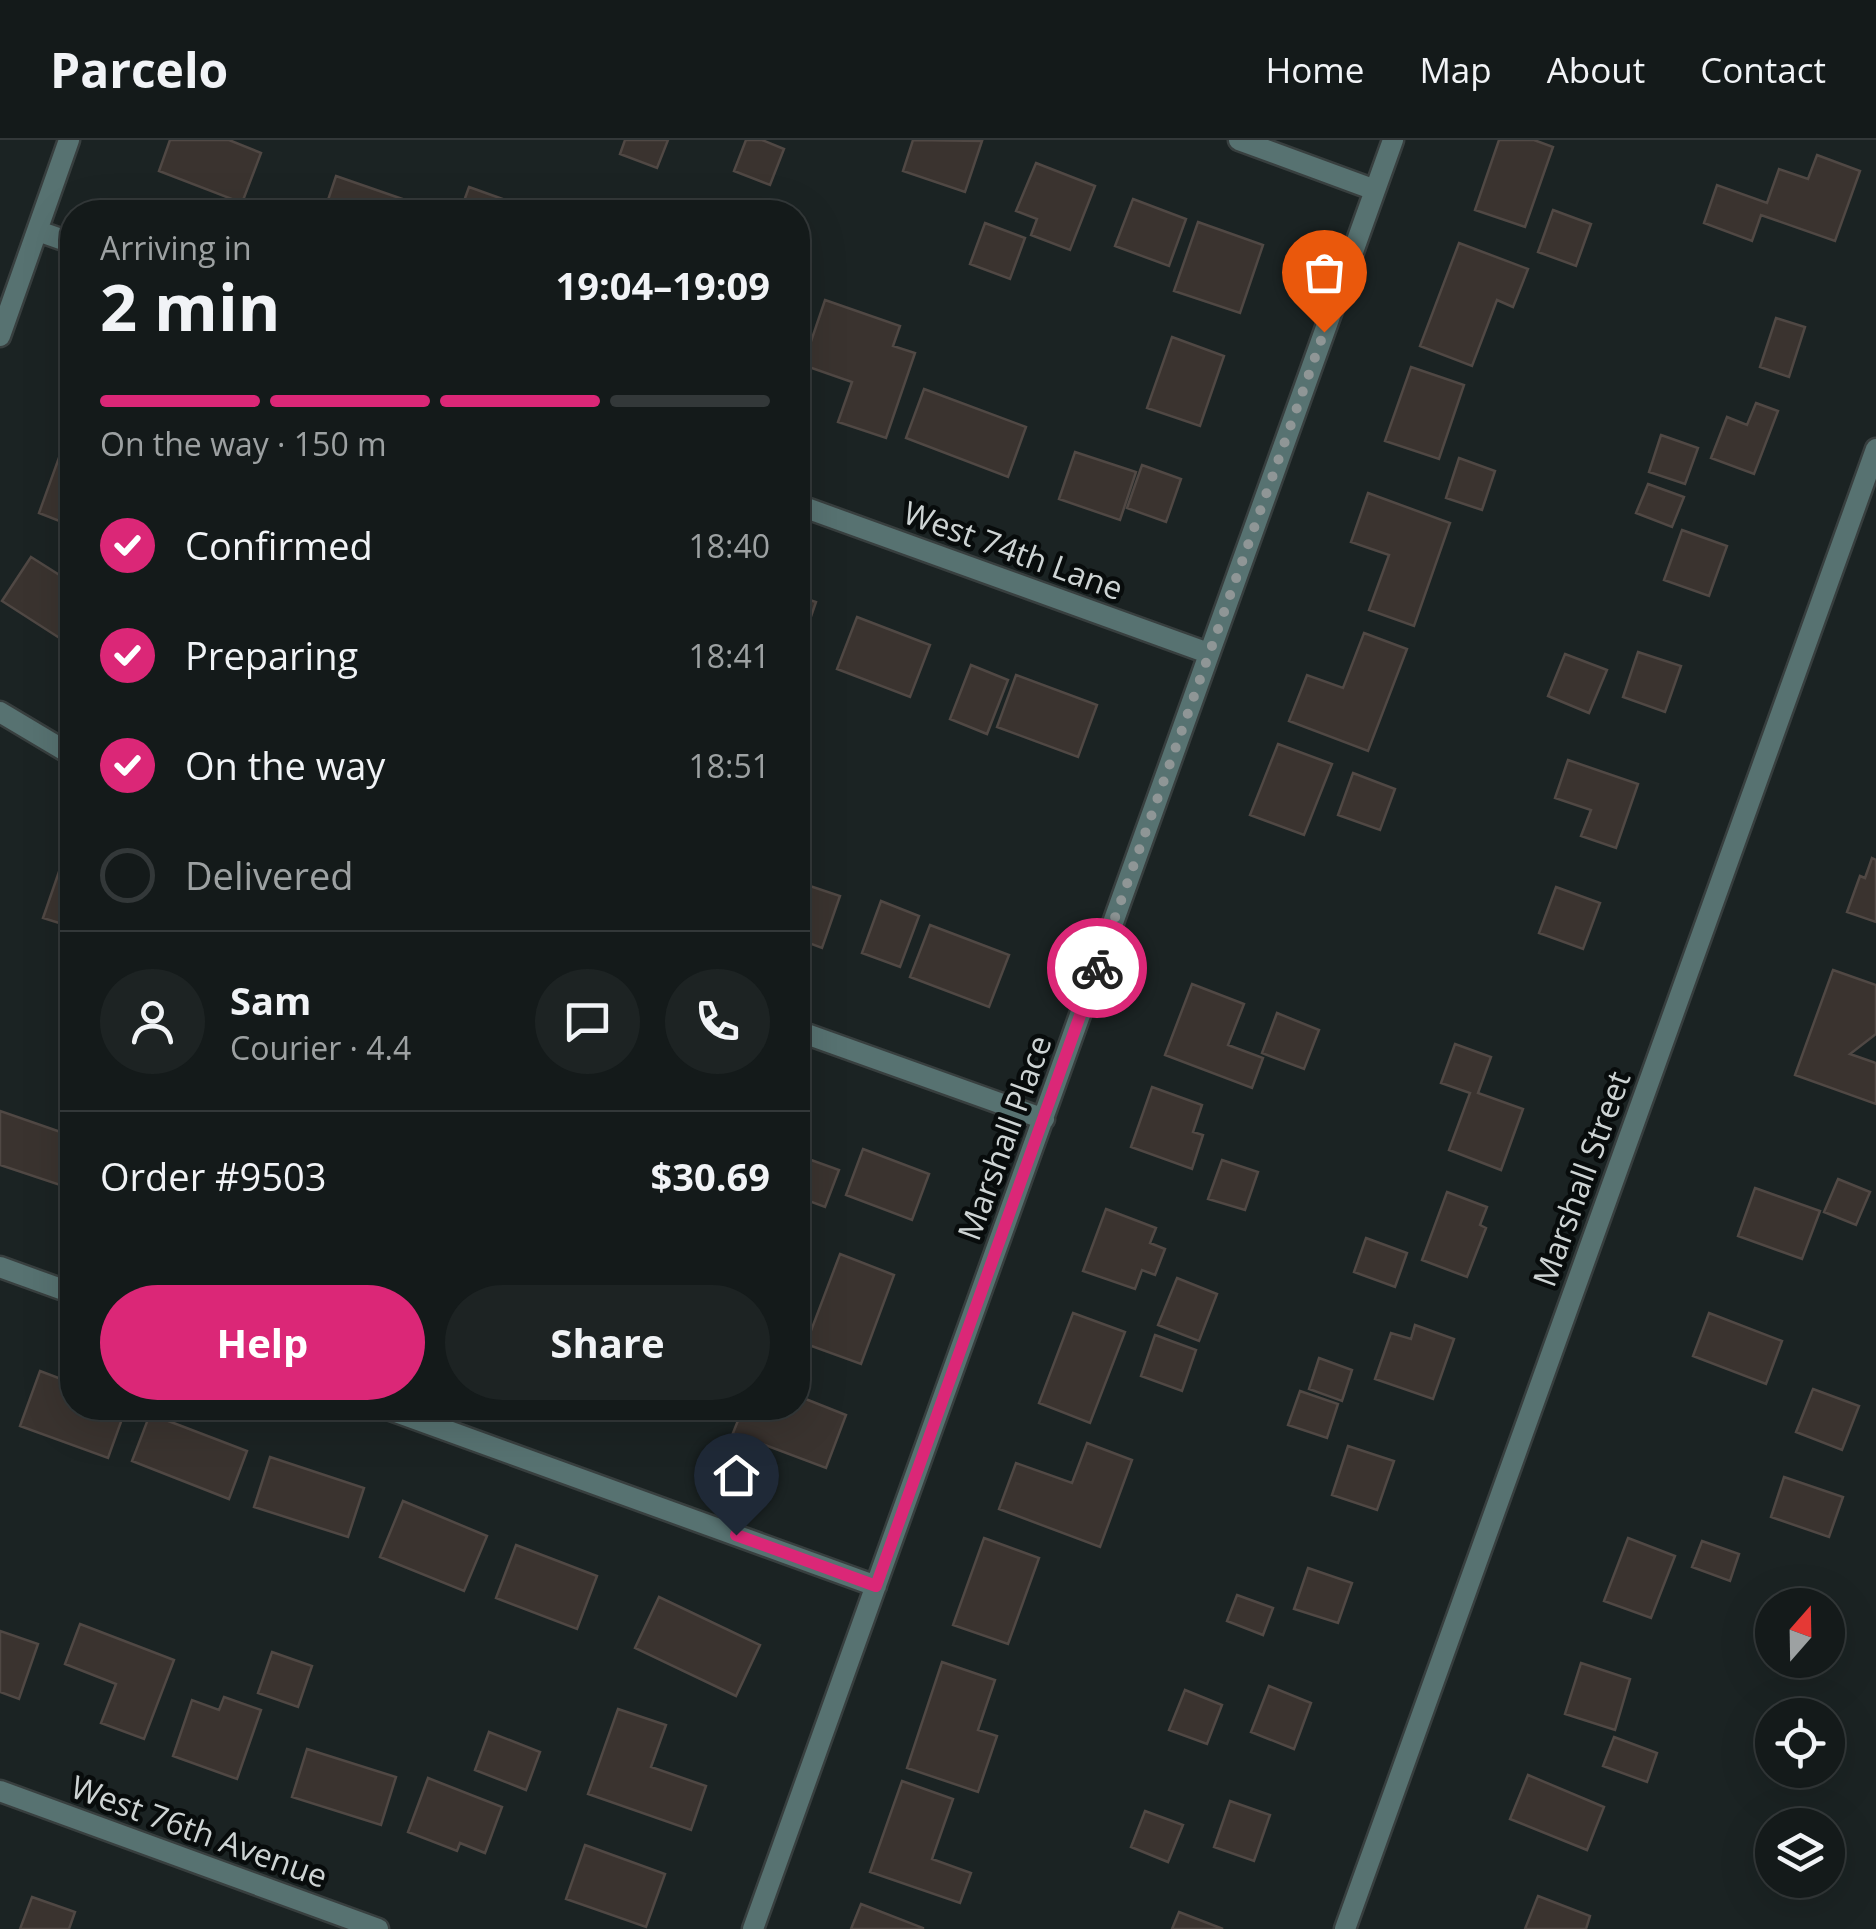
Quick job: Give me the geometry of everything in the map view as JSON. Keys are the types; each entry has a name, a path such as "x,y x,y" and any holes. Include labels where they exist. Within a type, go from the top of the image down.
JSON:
{"street":[{"path":"0,336 69,140"},
{"path":"1239,140 1375,190"},
{"name":"Marshall Place","path":"753,1929 1393,140"},
{"path":"38,231 60,239"},
{"name":"Marshall Street","path":"1344,1929 1876,449"},
{"name":"West 74th Lane","path":"810,509 1208,653"},
{"path":"0,712 60,747"},
{"path":"810,1035 1044,1119"},
{"path":"0,1267 60,1289"},
{"path":"419,1420 876,1586"},
{"name":"West 76th Avenue","path":"0,1792 378,1929"}],"building":[{"path":"170,140 229,140 261,153 243,200 159,171"},
{"path":"625,140 668,140 657,168 620,154"},
{"path":"746,140 762,140 784,149 770,185 734,171"},
{"path":"913,140 982,141 965,192 903,171"},
{"path":"1499,140 1534,140 1553,147 1525,227 1475,210"},
{"path":"1817,155 1860,171 1835,241 1761,215 1752,241 1704,223 1717,185 1767,203 1779,169 1808,179"},
{"path":"1036,163 1095,186 1070,250 1031,235 1037,219 1016,211"},
{"path":"336,176 405,200 328,200"},
{"path":"469,187 505,200 464,200"},
{"path":"1133,199 1186,219 1169,266 1115,246"},
{"path":"1553,210 1591,224 1576,266 1538,252"},
{"path":"1198,222 1263,245 1240,313 1174,291"},
{"path":"985,223 1025,238 1010,279 970,264"},
{"path":"1459,243 1528,269 1513,307 1497,300 1472,366 1420,346"},
{"path":"825,300 900,326 893,346 915,353 886,438 838,422 852,382 810,367 810,344"},
{"path":"1776,318 1805,327 1789,377 1760,367"},
{"path":"1172,337 1224,356 1200,426 1147,408"},
{"path":"1411,367 1464,385 1439,459 1385,441"},
{"path":"924,389 1026,427 1008,477 906,438"},
{"path":"1756,403 1778,411 1754,474 1711,458 1727,417 1747,425"},
{"path":"1661,435 1698,448 1685,484 1649,472"},
{"path":"1075,452 1136,472 1120,520 1059,499"},
{"path":"60,455 60,521 39,513"},
{"path":"1459,458 1495,471 1482,510 1446,498"},
{"path":"1142,465 1181,479 1166,522 1127,508"},
{"path":"1648,484 1684,497 1672,527 1636,513"},
{"path":"1368,493 1450,523 1414,626 1369,610 1389,555 1351,542"},
{"path":"1682,530 1727,546 1709,596 1664,580"},
{"path":"31,557 60,575 60,638 2,601"},
{"path":"857,617 930,645 910,697 837,669"},
{"path":"1364,633 1407,649 1368,751 1289,721 1307,675 1343,688"},
{"path":"1638,652 1681,666 1665,712 1623,697"},
{"path":"1565,654 1607,670 1589,713 1548,696"},
{"path":"971,665 1008,680 987,734 950,719"},
{"path":"1016,675 1097,705 1078,757 997,727"},
{"path":"1278,744 1332,764 1304,835 1250,815"},
{"path":"1568,760 1638,784 1616,848 1581,836 1591,810 1555,798"},
{"path":"1353,773 1395,789 1380,830 1338,815"},
{"path":"1872,858 1876,860 1876,922 1847,912 1860,876 1865,878"},
{"path":"60,869 60,923 43,918"},
{"path":"810,886 840,896 822,948 810,944"},
{"path":"1556,887 1600,903 1583,949 1539,933"},
{"path":"881,901 919,916 900,967 862,953"},
{"path":"930,925 1009,955 989,1007 910,977"},
{"path":"1833,970 1876,985 1876,1034 1850,1054 1876,1063 1876,1104 1795,1075"},
{"path":"1192,984 1244,1004 1228,1045 1263,1058 1252,1088 1165,1055"},
{"path":"1277,1013 1319,1030 1304,1069 1262,1053"},
{"path":"1455,1044 1491,1057 1478,1093 1523,1109 1501,1170 1449,1150 1470,1093 1441,1083"},
{"path":"1152,1087 1202,1105 1193,1132 1203,1135 1192,1169 1131,1147"},
{"path":"0,1111 60,1132 60,1185 0,1165"},
{"path":"863,1149 929,1174 912,1220 846,1195"},
{"path":"810,1160 839,1170 825,1207 810,1201"},
{"path":"1222,1160 1258,1172 1245,1210 1208,1199"},
{"path":"1838,1179 1870,1192 1856,1225 1824,1212"},
{"path":"1755,1188 1820,1211 1802,1259 1738,1236"},
{"path":"1447,1192 1487,1207 1480,1225 1486,1228 1467,1277 1422,1260"},
{"path":"1106,1209 1156,1228 1150,1243 1165,1249 1155,1275 1142,1270 1135,1289 1083,1271"},
{"path":"1366,1238 1407,1253 1395,1287 1354,1272"},
{"path":"840,1254 894,1275 861,1364 810,1345 810,1333"},
{"path":"1177,1278 1217,1294 1199,1341 1158,1325"},
{"path":"1073,1313 1125,1332 1090,1423 1039,1403"},
{"path":"1709,1313 1782,1341 1766,1384 1693,1356"},
{"path":"1415,1325 1454,1339 1433,1399 1375,1379 1391,1333 1411,1339"},
{"path":"1155,1335 1196,1350 1182,1391 1141,1376"},
{"path":"1319,1358 1352,1370 1342,1401 1309,1389"},
{"path":"40,1371 60,1378 60,1420 122,1420 108,1458 20,1426"},
{"path":"1813,1389 1859,1406 1842,1450 1796,1432"},
{"path":"1300,1391 1338,1404 1327,1438 1288,1425"},
{"path":"810,1401 846,1415 826,1468 733,1433 738,1420 810,1420"},
{"path":"148,1420 166,1420 247,1451 229,1499 132,1461"},
{"path":"1087,1443 1132,1460 1100,1547 999,1509 1016,1463 1072,1483"},
{"path":"1348,1446 1394,1461 1377,1510 1332,1495"},
{"path":"270,1457 364,1488 348,1537 254,1507"},
{"path":"1784,1477 1843,1497 1829,1537 1771,1517"},
{"path":"403,1501 487,1536 464,1591 380,1557"},
{"path":"984,1538 1039,1558 1008,1644 953,1625"},
{"path":"1628,1538 1675,1556 1651,1618 1604,1601"},
{"path":"1702,1541 1739,1554 1730,1581 1692,1567"},
{"path":"516,1545 597,1576 577,1629 496,1598"},
{"path":"1308,1568 1352,1583 1338,1623 1294,1609"},
{"path":"1237,1595 1273,1608 1263,1635 1227,1621"},
{"path":"659,1597 760,1645 736,1696 635,1648"},
{"path":"80,1624 174,1660 144,1739 101,1723 116,1684 65,1664"},
{"path":"0,1631 38,1644 19,1699 0,1692"},
{"path":"272,1652 312,1666 298,1707 258,1693"},
{"path":"942,1662 995,1680 978,1730 997,1736 978,1792 907,1768"},
{"path":"1581,1663 1630,1679 1615,1730 1565,1714"},
{"path":"1269,1686 1311,1703 1294,1749 1251,1732"},
{"path":"1185,1690 1222,1705 1207,1744 1169,1730"},
{"path":"224,1697 261,1710 237,1779 173,1756 192,1700 219,1710"},
{"path":"618,1709 666,1725 651,1767 706,1786 691,1830 588,1794"},
{"path":"489,1732 540,1752 526,1790 475,1770"},
{"path":"1614,1737 1657,1753 1647,1782 1603,1766"},
{"path":"307,1749 396,1777 381,1825 292,1797"},
{"path":"1528,1775 1604,1807 1587,1850 1510,1819"},
{"path":"428,1778 502,1807 485,1853 460,1843 457,1851 408,1832"},
{"path":"902,1781 953,1799 932,1859 971,1873 960,1903 870,1872"},
{"path":"1230,1801 1270,1815 1254,1861 1214,1847"},
{"path":"1145,1811 1183,1825 1168,1862 1131,1847"},
{"path":"585,1845 665,1874 646,1927 566,1899"},
{"path":"1538,1896 1590,1916 1586,1929 1525,1929"},
{"path":"32,1897 75,1912 69,1929 20,1929"},
{"path":"861,1904 923,1928 923,1929 851,1929"},
{"path":"1179,1912 1223,1929 1172,1929"}],"way so far":[{"path":"1097,968 1324,332"}],"route":[{"path":"736,1535 876,1586 1097,968"}]}
